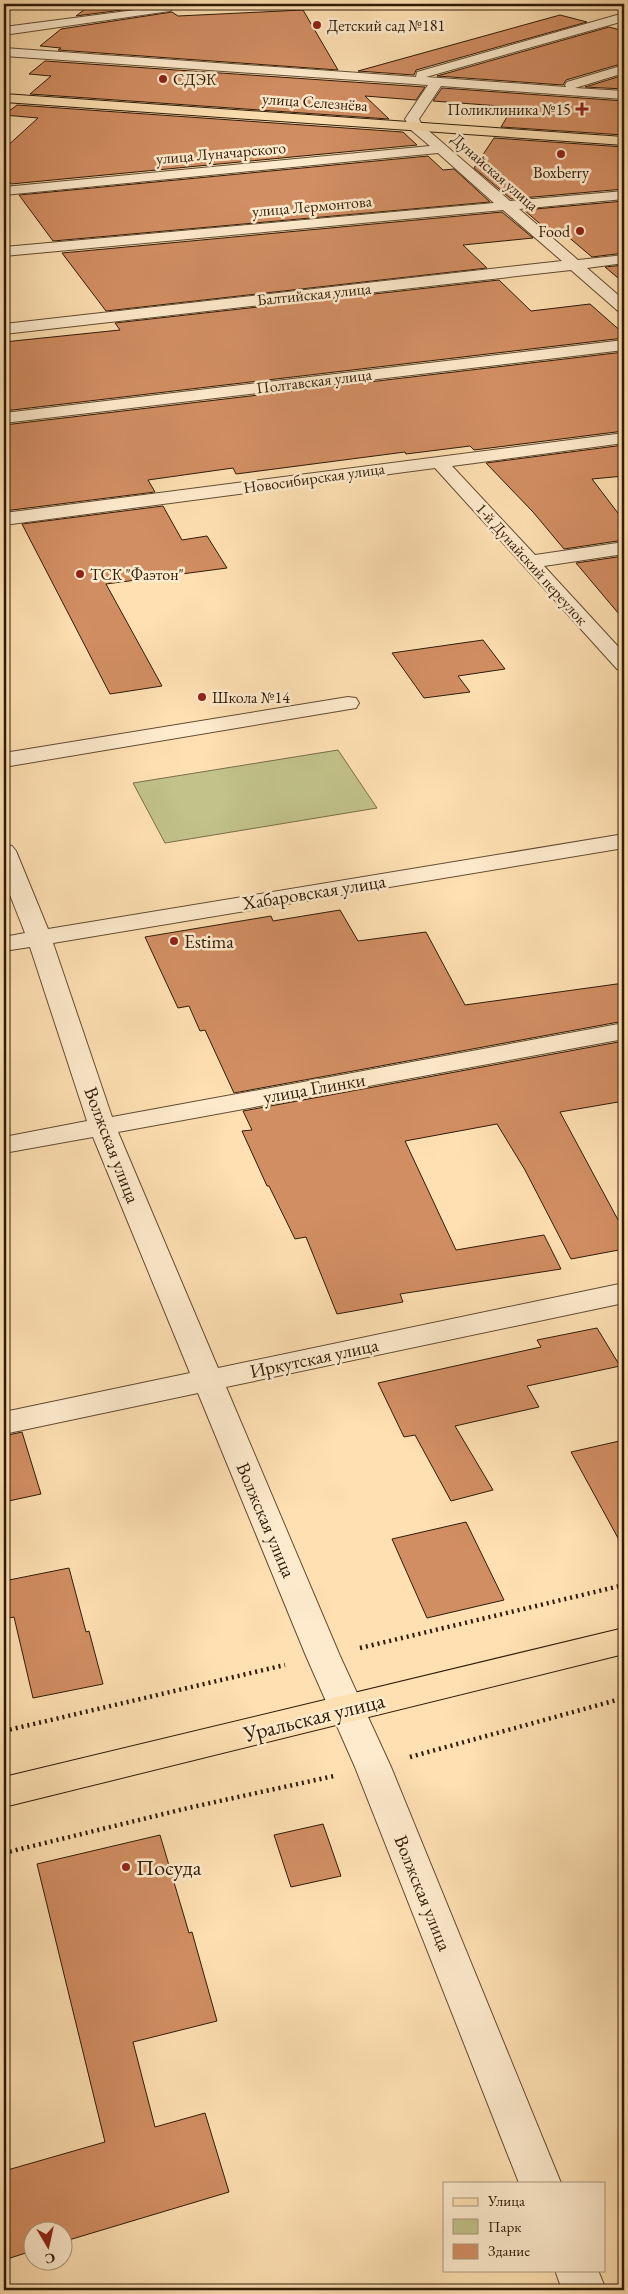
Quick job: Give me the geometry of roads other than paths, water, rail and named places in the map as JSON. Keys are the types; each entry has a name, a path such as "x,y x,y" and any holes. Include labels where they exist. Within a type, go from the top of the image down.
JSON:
{"main road":[{"name":"улица Селезнёва","path":"4,90 624,141"},
{"name":"улица Селезнёва","path":"4,98 624,134"},
{"name":"Уральская улица","path":"4,1792 624,1641"}],"street":[{"path":"4,31 166,9"},
{"path":"403,80 624,17"},
{"path":"4,52 624,95"},
{"path":"554,90 624,69"},
{"path":"414,123 437,82"},
{"name":"Дунайская улица","path":"414,123 624,308"},
{"name":"улица Луначарского","path":"4,191 442,149"},
{"name":"улица Лермонтова","path":"4,252 624,194"},
{"name":"Балтийская улица","path":"4,329 624,259"},
{"name":"Полтавская улица","path":"4,418 624,345"},
{"name":"Новосибирская улица","path":"4,520 624,438"},
{"name":"1-й Дунайский переулок","path":"439,462 624,665"},
{"path":"530,562 624,548"},
{"path":"4,760 348,703"},
{"name":"Хабаровская улица","path":"4,944 624,841"},
{"name":"Волжская улица","path":"4,852 39,938 102,1126 207,1380 373,1767 540,2182"},
{"name":"улица Глинки","path":"4,1145 624,1031"},
{"name":"Иркутская улица","path":"4,1423 624,1293"},
{"path":"577,2272 584,2290"}],"place":[{"name":"Детский сад №181","path":"317,25"},
{"name":"СДЭК","path":"163,79"},
{"name":"Поликлиника №15","path":"582,109"},
{"name":"Boxberry","path":"561,154"},
{"name":"Food","path":"580,231"},
{"name":"ТСК \"Фаэтон\"","path":"80,574"},
{"name":"Школа №14","path":"202,697"},
{"name":"Estima","path":"174,941"},
{"name":"Посуда","path":"126,1867"}]}
